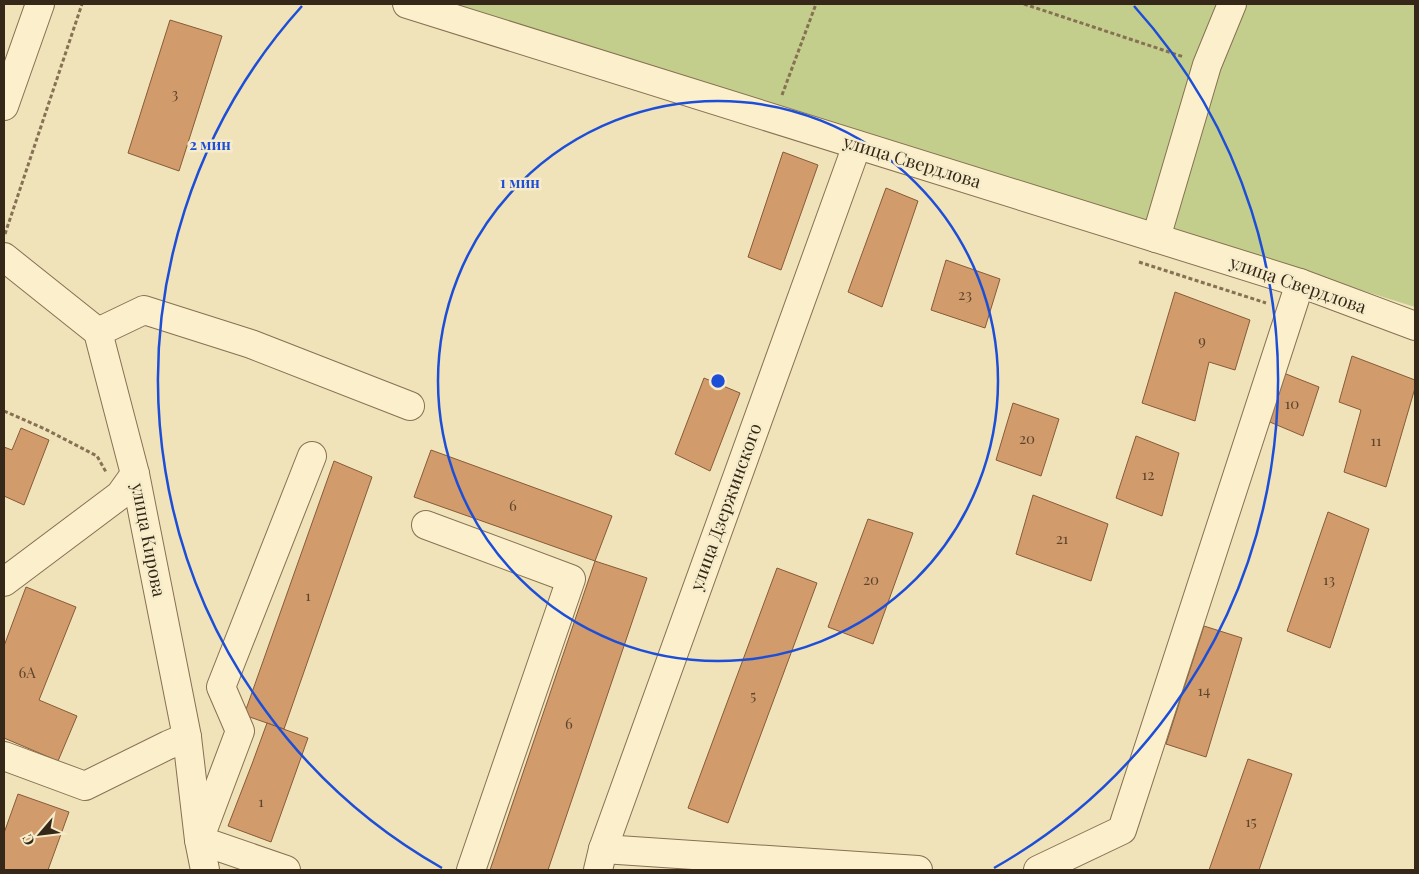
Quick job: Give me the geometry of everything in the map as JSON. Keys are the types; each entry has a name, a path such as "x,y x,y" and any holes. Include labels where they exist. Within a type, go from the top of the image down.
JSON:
{"street":[{"path":"4,106 40,4"},
{"name":"улица Свердлова","path":"407,4 1300,283 1415,326"},
{"path":"1156,238 1207,65 1232,4"},
{"name":"улица Дзержинского","path":"601,859 857,145"},
{"path":"4,257 98,332 144,310 252,344 410,406"},
{"path":"1038,870 1122,830 1300,283"},
{"name":"улица Кирова","path":"98,332 127,485 187,737 199,840 205,870"},
{"path":"286,870 199,840 240,731 221,687 312,456"},
{"path":"4,582 127,485"},
{"path":"426,526 571,579 471,870"},
{"path":"4,756 84,786 187,737"},
{"path":"601,859 918,870"}],"path":[{"path":"4,237 82,4"},
{"path":"774,119 816,4"},
{"path":"1024,4 1207,65"},
{"path":"4,411 45,429 97,456 127,485"}],"green space":[{"path":"447,4 1415,4 1415,307"}],"building":[{"path":"170,20 222,36 179,171 128,153"},
{"path":"783,152 818,165 781,270 748,257"},
{"path":"886,188 918,201 882,307 848,292"},
{"path":"946,260 1000,279 985,328 931,310"},
{"path":"1175,292 1250,320 1235,370 1209,362 1195,421 1142,403"},
{"path":"1352,356 1415,380 1415,388 1386,487 1344,472 1361,410 1339,402"},
{"path":"1281,372 1319,387 1303,436 1265,420"},
{"path":"704,378 740,393 710,471 675,454"},
{"path":"1013,403 1059,419 1041,476 996,460"},
{"path":"21,428 49,440 24,505 4,496 4,447 12,450"},
{"path":"1136,436 1179,453 1162,516 1116,498"},
{"path":"431,450 612,516 595,561 414,497"},
{"path":"334,461 372,477 284,729 244,715"},
{"path":"1033,495 1108,524 1091,581 1016,554"},
{"path":"1328,512 1369,529 1330,648 1287,631"},
{"path":"868,519 913,533 873,644 828,627"},
{"path":"595,561 647,578 548,870 490,870"},
{"path":"777,568 817,583 728,823 688,808"},
{"path":"26,587 76,607 39,700 77,716 58,761 4,738 4,646"},
{"path":"1204,626 1242,638 1206,757 1166,744"},
{"path":"267,723 308,738 271,842 228,826"},
{"path":"1248,759 1292,774 1259,870 1209,870"},
{"path":"18,794 69,812 48,870 4,870 4,833"}]}
